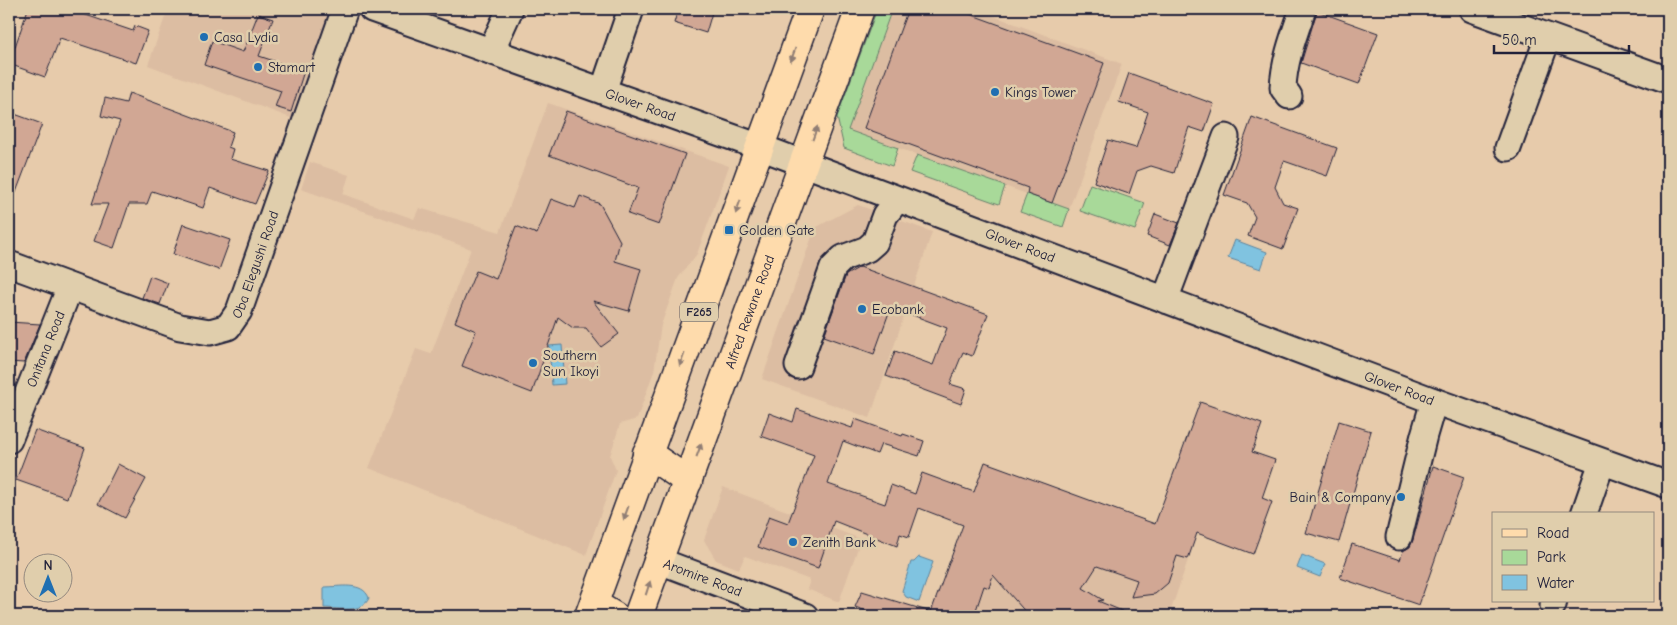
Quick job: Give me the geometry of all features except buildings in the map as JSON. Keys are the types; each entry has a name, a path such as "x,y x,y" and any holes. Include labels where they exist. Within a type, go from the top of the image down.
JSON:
{"main road":[{"name":"F265","path":"599,612 647,453 810,9"},
{"name":"Alfred Rewane Road","path":"638,616 860,9"},
{"path":"647,453 688,481"}],"street":[{"name":"Oba Elegushi Road","path":"9,264 180,327 210,332 228,327 239,311 345,9"},
{"name":"Glover Road","path":"372,9 804,163 897,200 1434,401 1668,484"},
{"path":"491,50 510,9"},
{"path":"603,91 631,9"},
{"path":"1289,96 1283,88 1283,79 1288,55 1303,9"},
{"path":"1472,9 1668,80"},
{"path":"1508,148 1548,36"},
{"path":"1164,300 1226,137"},
{"path":"798,366 833,268 843,258 867,249 875,242 885,215 897,200"},
{"name":"Onitana Road","path":"9,440 70,287"},
{"path":"1399,537 1434,401"},
{"path":"1585,512 1602,462"},
{"name":"Aromire Road","path":"657,560 805,616"}],"shaded area":[{"path":"168,9 242,9 256,14 258,9 312,9 330,15 328,20 335,23 291,118 148,65"},
{"name":"Kings Tower","path":"892,9 975,9 1122,64 1069,209 848,130"},
{"name":"Southern Sun Ikoyi","path":"548,103 729,166 697,254 678,278 661,325 654,371 637,419 620,424 610,456 616,470 586,555 369,468 416,349 431,354 471,249 301,189 310,162 349,175 343,194 414,219 419,208 500,232"},
{"path":"858,205 932,232 870,418 762,379 815,228"},
{"path":"985,462 1195,539 1169,616 930,616"},
{"path":"723,487 861,539 839,602 807,589 810,580 745,556 739,569 716,560 704,540"}],"green space":[{"path":"877,9 892,9 848,130 898,148 892,166 844,148 837,117"},
{"path":"917,155 1005,186 999,204 910,172"},
{"path":"1090,184 1145,203 1135,230 1080,211"},
{"path":"1027,194 1069,209 1063,227 1020,212"}],"water":[{"path":"1235,240 1267,252 1261,269 1228,258"},
{"path":"562,345 565,384 552,385 549,346"},
{"path":"1302,555 1325,564 1320,577 1297,568"},
{"path":"919,557 933,562 919,602 906,597 902,591 911,562 914,562"},
{"path":"324,587 356,587 362,589 369,598 366,603 356,608 324,608"}],"place":[{"name":"Casa Lydia","path":"204,37"},
{"name":"Stamart","path":"258,67"},
{"name":"Kings Tower","path":"995,92"},
{"name":"Golden Gate","path":"729,230"},
{"name":"Ecobank","path":"862,309"},
{"name":"Southern Sun Ikoyi","path":"533,363"},
{"name":"Bain & Company","path":"1401,497"},
{"name":"Zenith Bank","path":"793,542"}]}
